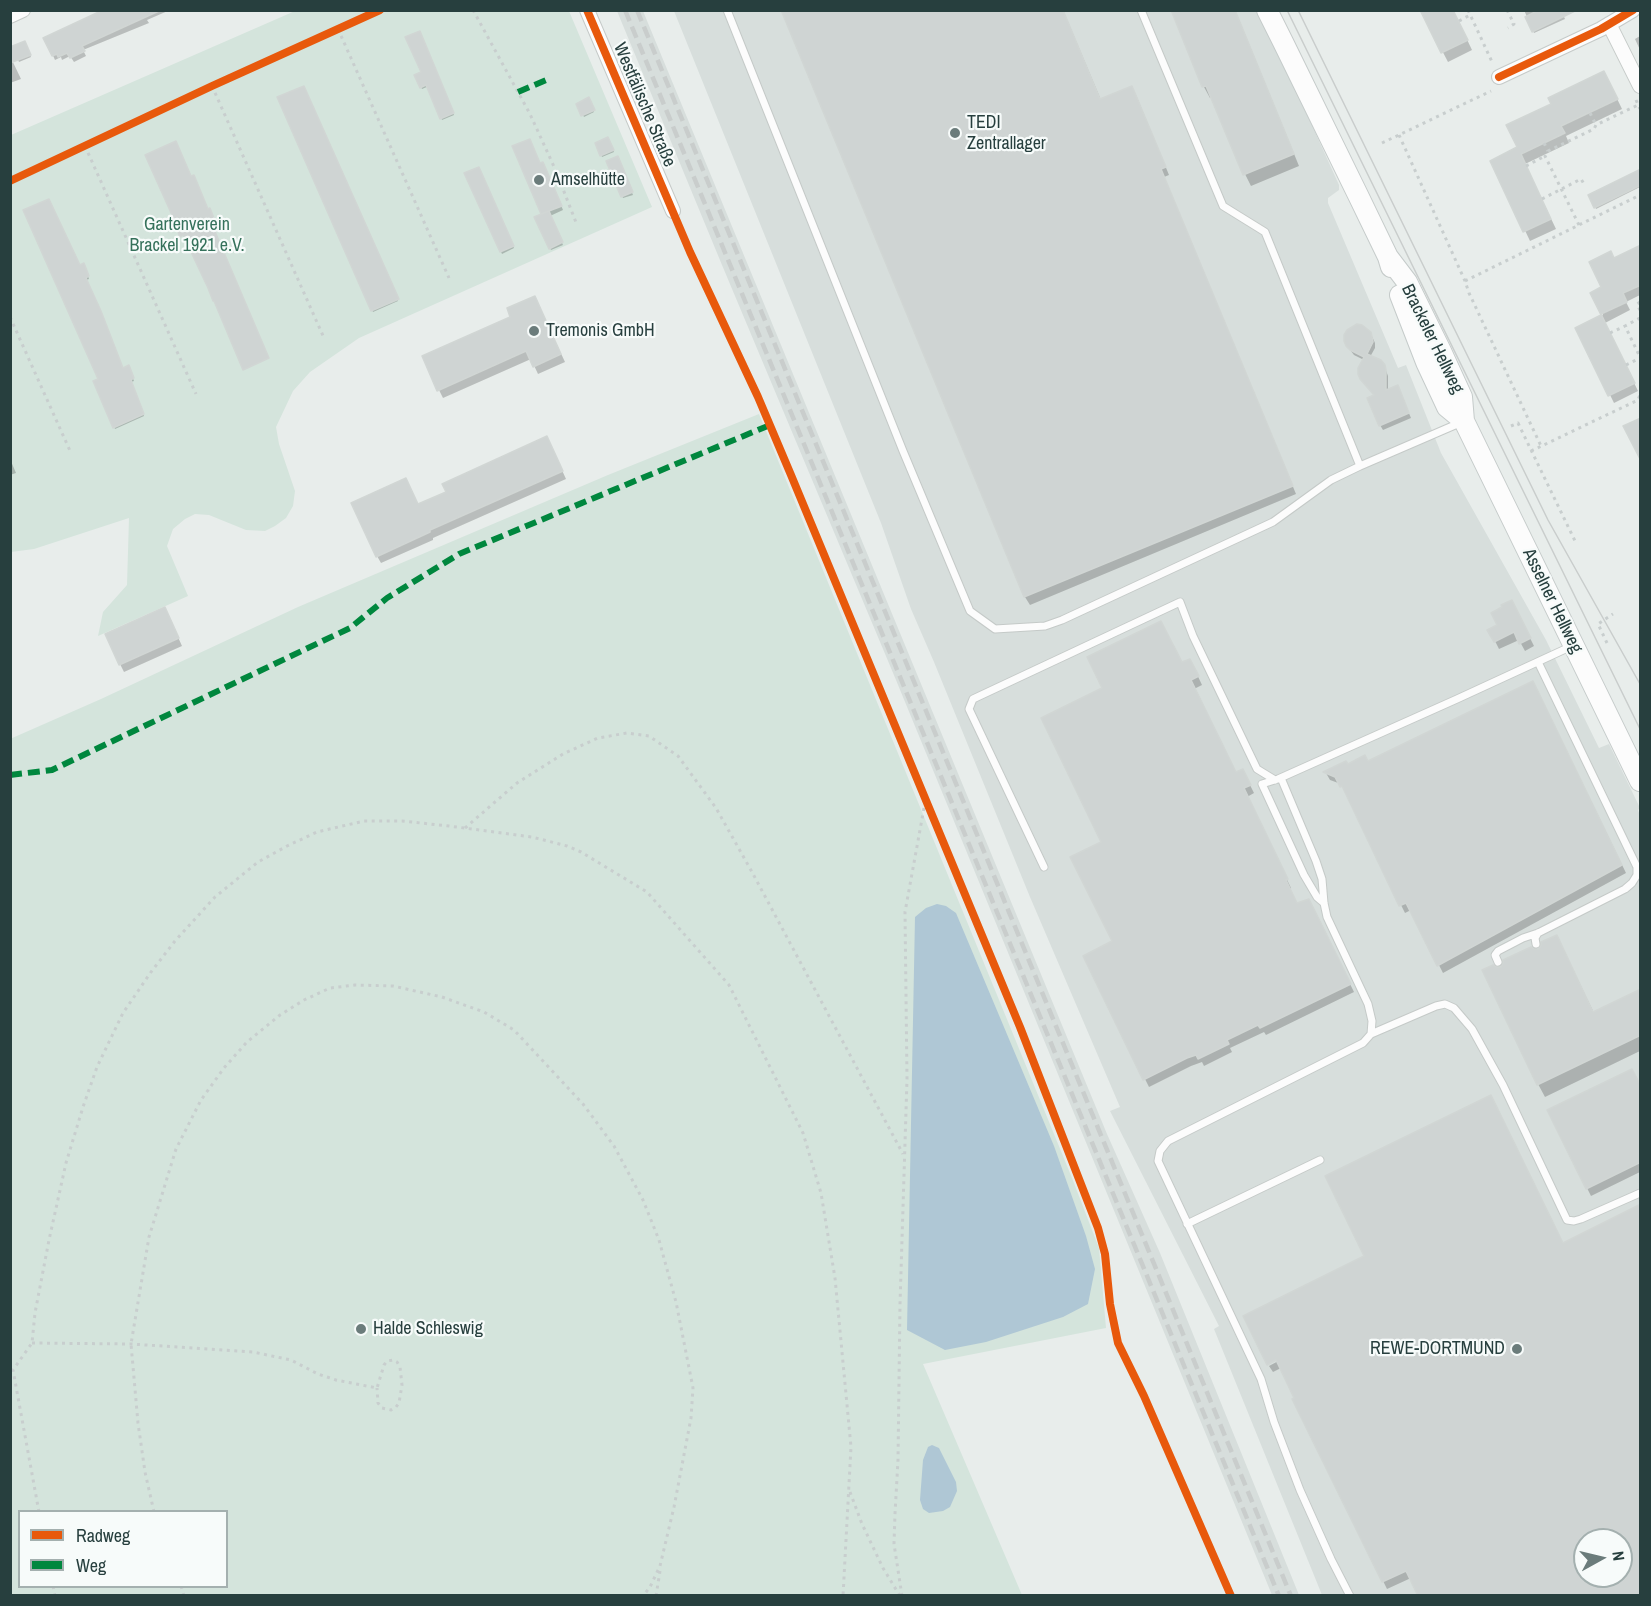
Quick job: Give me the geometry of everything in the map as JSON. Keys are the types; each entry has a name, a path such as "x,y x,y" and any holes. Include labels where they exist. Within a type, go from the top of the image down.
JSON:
{"main road":[{"name":"Brackeler Hellweg","path":"1266,10 1284,42 1388,257 1407,282 1441,351 1462,397 1464,421"},
{"name":"Brackeler Hellweg","path":"1273,10 1284,42"},
{"name":"Asselner Hellweg","path":"1464,421 1641,781"}],"street":[{"path":"10,16 23,10"},
{"name":"Westfälische Straße","path":"587,10 673,211"},
{"path":"1499,77 1610,24 1633,10"},
{"path":"1610,24 1637,90"}],"lane":[{"path":"727,10 903,451 970,611 995,629 1045,626 1062,620 1273,522 1331,480 1464,421"},
{"path":"1141,10 1223,206 1265,232 1360,466"},
{"path":"1044,867 969,709 973,699 1180,602 1193,636 1257,769 1278,779 1316,861 1322,879 1327,917 1368,1004 1372,1021 1371,1034"},
{"path":"1324,903 1317,897 1304,875 1262,784 1278,779 1574,645"},
{"path":"1498,962 1495,955 1498,951 1625,889 1636,875 1637,867 1538,662"},
{"path":"1536,944 1535,938 1538,933"},
{"path":"1350,1596 1330,1559 1300,1490 1274,1422 1261,1379 1158,1161 1160,1150 1168,1141 1363,1043 1371,1034 1445,1004 1454,1008 1472,1029 1503,1085 1567,1220 1574,1221 1641,1193"},
{"path":"1187,1224 1320,1160"}],"path":[{"path":"10,182 212,86 380,10"},
{"path":"473,10 530,114 577,225"},
{"path":"1382,143 1503,85 1468,10"},
{"path":"1507,10 1514,24 1508,27"},
{"path":"1459,21 1470,15"},
{"path":"338,29 449,278"},
{"path":"212,86 324,338"},
{"path":"1637,90 1638,105 1641,109"},
{"path":"1526,166 1545,156 1548,151 1638,105"},
{"path":"1590,113 1596,125"},
{"path":"1399,135 1469,293 1541,446"},
{"path":"1544,143 1548,151"},
{"path":"85,146 196,394"},
{"path":"1545,156 1579,225"},
{"path":"1542,199 1581,179 1584,184"},
{"path":"1465,281 1641,195"},
{"path":"1641,302 1637,304 1641,310"},
{"path":"10,317 71,453"},
{"path":"1610,333 1641,318"},
{"path":"1625,326 1641,358 1626,365"},
{"path":"1531,451 1638,400 1641,395"},
{"path":"1511,426 1518,423 1575,543"},
{"path":"1607,643 1598,624 1612,614"},
{"path":"465,828 517,783 563,754 598,738 627,733 649,736 678,756 716,808 904,1157"},
{"path":"901,1596 894,1544 894,1514 898,1460 907,1079 905,912 926,797"},
{"path":"39,1510 12,1370 32,1343 35,1312 66,1162 97,1067 123,1013 150,972 175,941 215,897 258,862 317,832 364,821 402,821 532,837 567,846 596,860 647,892 729,986 803,1133 820,1193 836,1288 850,1447 843,1596"},
{"path":"154,1510 143,1462 131,1344 149,1237 176,1149 201,1100 224,1068 247,1042 280,1016 304,1000 330,988 355,985 393,986 442,997 484,1012 514,1030 583,1104 614,1146 643,1200 659,1240 676,1302 693,1388 691,1418 660,1566 656,1596"},
{"path":"32,1343 131,1344 252,1352 291,1360 318,1374 336,1380 377,1388"},
{"path":"387,1361 397,1362 400,1367 402,1385 399,1403 396,1407 391,1410 382,1408 378,1403 377,1388 387,1361"},
{"path":"849,1488 862,1524 883,1568 901,1596"},
{"path":"643,1596 660,1566"}],"shaded area":[{"path":"617,11 643,11 1107,1134 1160,1253 1299,1595 1272,1595 896,680"},
{"path":"674,11 1257,11 1339,185 1339,190 1328,198 1328,203 1398,368 1406,365 1441,453 1546,640 1599,748 1609,744 1640,808 1638,810 1640,816 1640,1595 1322,1595 1214,1329 1219,1326 1110,1111 1120,1107 911,609 881,523"}],"green space":[{"name":"Gartenverein Brackel 1921 e.V.","path":"295,11 569,11 652,207 359,338 310,372 293,391 276,427 279,444 295,491 293,506 286,518 265,531 246,530 209,515 195,514 185,519 173,529 167,546 188,596 98,636 103,612 127,585 129,518 34,549 11,552 11,135"},
{"path":"759,414 1099,1248 1106,1328 923,1364 1022,1595 11,1595 10,739 298,607 608,475"}],"water":[{"path":"937,904 946,906 956,913 1054,1146 1086,1236 1095,1269 1088,1304 1063,1317 986,1342 945,1350 907,1330 915,917 926,908"},
{"path":"932,1445 939,1448 956,1482 957,1491 950,1507 943,1511 929,1513 923,1509 920,1500 923,1460 928,1447"}],"building":[{"path":"103,10 161,10 82,46 85,51 70,58 67,53 58,57 57,54 52,56 43,38"},
{"path":"781,10 1063,10 1100,99 1132,86 1166,167 1161,169 1293,486 1024,597"},
{"path":"1171,10 1235,10 1294,154 1243,175 1206,86 1202,87"},
{"path":"1420,10 1453,10 1468,40 1441,53"},
{"path":"1539,10 1577,10 1532,32 1525,17"},
{"path":"420,31 454,113 440,119 426,85 420,88 414,75 421,72 405,37"},
{"path":"25,41 31,55 10,63 10,47"},
{"path":"1604,71 1618,99 1561,126 1565,133 1521,154 1551,219 1523,232 1490,161 1517,147 1506,125 1551,104 1548,98"},
{"path":"304,86 399,299 371,311 277,97"},
{"path":"589,97 595,110 581,116 576,104"},
{"path":"608,137 614,150 600,156 595,143"},
{"name":"Amselhütte","path":"530,139 540,163 543,162 562,206 541,214 512,146"},
{"path":"176,141 191,176 194,175 208,209 210,208 215,221 211,222 269,358 243,370 214,301 183,235 180,237 145,155"},
{"path":"618,156 633,192 621,197 606,161"},
{"path":"479,167 514,246 500,252 464,173"},
{"path":"1641,169 1641,185 1594,208 1588,195"},
{"path":"49,199 80,265 84,263 89,276 86,278 123,368 129,365 134,378 131,380 144,414 113,428 93,381 98,379 23,210"},
{"path":"549,211 563,242 549,249 534,217"},
{"path":"1641,245 1641,285 1623,293 1627,302 1601,314 1635,383 1608,396 1575,328 1601,315 1590,293 1601,287 1589,262 1611,251 1614,258"},
{"path":"535,296 561,354 533,367 526,351 437,391 422,356 510,317 507,308"},
{"path":"1357,324 1371,332 1373,342 1367,354 1381,360 1385,365 1386,390 1398,385 1409,413 1379,426 1367,398 1374,395 1358,374 1358,368 1364,357 1350,350 1344,341 1347,330"},
{"path":"1641,418 1641,461 1623,426"},
{"path":"547,436 563,471 430,530 376,557 351,503 406,478 418,504 446,492 442,484"},
{"path":"1512,600 1531,638 1519,644 1514,632 1494,642 1487,630 1497,625 1491,613"},
{"path":"165,607 179,638 119,665 105,634"},
{"path":"1161,621 1182,662 1190,659 1199,676 1191,680 1236,772 1243,769 1251,785 1244,788 1288,879 1286,880 1297,903 1309,899 1351,984 1260,1028 1258,1025 1227,1040 1229,1044 1198,1059 1196,1055 1187,1058 1143,1080 1083,956 1112,941 1070,857 1101,842 1041,718 1102,688 1087,657"},
{"path":"1533,681 1622,865 1437,966 1406,903 1399,906 1342,786 1340,787 1335,777 1323,772 1346,761 1348,764 1365,755 1368,761"},
{"path":"1557,935 1593,1012 1641,989 1641,1035 1537,1085 1482,970 1493,965 1501,967 1503,960 1531,947 1539,949 1541,942"},
{"path":"1632,1069 1641,1086 1641,1162 1586,1189 1547,1110"},
{"name":"REWE-DORTMUND","path":"1491,1095 1563,1243 1641,1204 1641,1596 1418,1596 1406,1571 1382,1582 1292,1399 1294,1398 1276,1360 1267,1365 1243,1316 1364,1256 1325,1176"}],"tram line":[{"path":"1287,10 1640,729"},
{"path":"1298,10 1548,520 1640,684"}],"railway":[{"path":"625,10 1279,1596"},
{"path":"637,10 1291,1596"}],"marked path":[{"path":"518,92 551,78"},
{"path":"10,775 52,770 350,628 387,598 459,554 770,425"}],"cycle path":[{"path":"10,181 380,10"},
{"path":"587,10 690,252 758,397 1020,1027 1098,1228 1105,1254 1110,1304 1118,1343 1144,1396 1231,1596"},
{"path":"1499,77 1601,29 1633,10"}],"place":[{"name":"TEDI Zentrallager","path":"955,133"},
{"name":"Amselhütte","path":"539,180"},
{"name":"Tremonis GmbH","path":"534,331"},
{"name":"Halde Schleswig","path":"361,1329"},
{"name":"REWE-DORTMUND","path":"1517,1349"}]}
